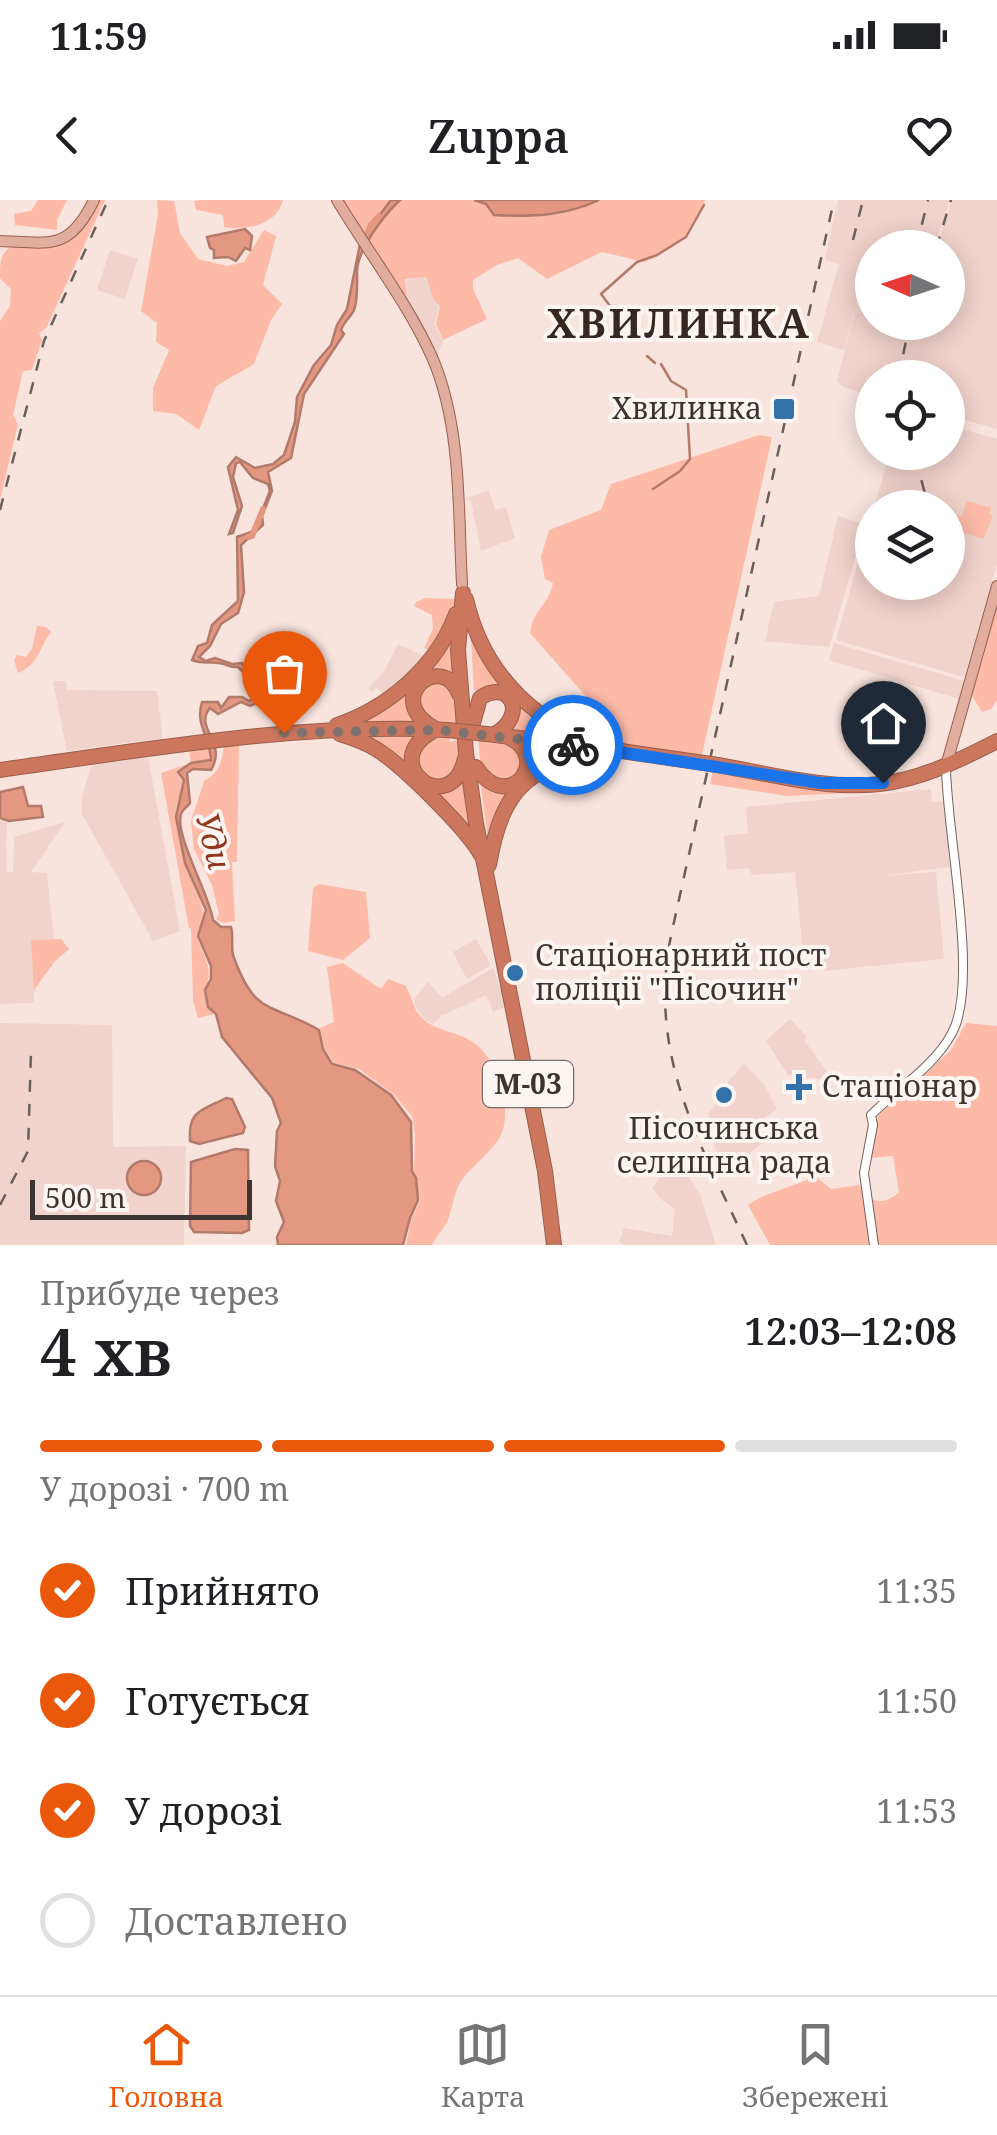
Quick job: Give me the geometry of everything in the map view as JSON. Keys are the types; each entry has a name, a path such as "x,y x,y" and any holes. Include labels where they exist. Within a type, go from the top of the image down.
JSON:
{"highway":[{"path":"462,588 458,650 462,708 476,823 487,866"},
{"path":"462,588 473,723"},
{"path":"462,588 483,647 513,690 550,723 572,736 615,750"},
{"name":"М-03","path":"305,731 362,717 405,685 447,636 462,588"},
{"path":"442,730 422,721 414,708 413,695 422,681 434,676 451,680 462,708"},
{"path":"473,723 480,698 488,692 504,694 513,707 513,717 496,734"},
{"name":"М-03","path":"473,723 487,866 545,1171 554,1245"},
{"path":"442,730 419,740 411,756 414,772 423,782 442,786 454,782 466,752"},
{"name":"М-03","path":"0,770 305,731 442,730 496,734"},
{"name":"М-03","path":"305,731 356,739 395,763 472,841 487,866"},
{"path":"496,734 840,783 883,783 919,774 946,766 997,741"},
{"path":"476,767 487,782 497,786 514,785 523,778 528,762 526,751 518,742 496,734"},
{"path":"487,866 502,814 528,781 562,761 615,750"}],"main road":[{"path":"0,241 58,241 81,224 94,200"},
{"path":"337,200 433,359 446,399 453,443 462,588"},
{"path":"946,766 997,586"}],"street":[{"path":"874,1245 864,1173 872,1134 871,1115 934,1058 952,1034 961,1010 964,970 946,766"}],"shaded area":[{"path":"38,200 67,200 57,220 57,230 15,225 14,214 31,211"},
{"path":"98,200 105,200 46,328 39,333 42,340 32,370 23,371 13,415 18,424 0,500 0,321 10,306 11,289 0,278 2,259 12,246 57,245 74,238"},
{"path":"157,200 174,201 180,233 198,259 227,266 244,262 264,230 276,236 263,285 282,304 271,320 254,364 216,386 199,430 176,414 153,411 153,388 169,350 156,342 157,323 141,311"},
{"path":"283,200 280,209 267,221 233,228 224,227 223,215 196,210 194,201"},
{"path":"342,200 706,200 686,238 645,262 602,252 547,279 518,258 497,265 473,280 473,289 487,319 443,340 436,324 440,306 426,277 405,279 407,294 403,295"},
{"path":"391,200 400,200 372,233 358,262 355,306 341,330 344,334 304,394 291,458 268,472 272,491 262,516 263,525 241,545 244,592 238,613 221,624 210,646 199,657 242,663 246,669 267,669 277,685 266,699 250,706 241,702 218,714 210,708 205,722 214,743 215,760 211,770 193,769 187,773 190,803 181,814 180,823 213,920 221,927 231,927 233,954 250,990 266,1006 319,1030 323,1049 332,1064 355,1070 391,1095 411,1122 412,1171 418,1200 403,1245 278,1245 284,1222 276,1201 280,1181 275,1166 277,1131 281,1123 272,1098 222,1037 216,1014 208,1007 205,990 211,979 211,966 198,936 206,910 185,863 176,817 184,780 178,772 191,763 211,760 200,717 202,702 218,702 221,708 229,697 249,701 264,692 270,682 267,674 256,672 247,676 238,667 192,660 198,646 207,643 212,625 238,601 237,537 254,531 270,491 268,484 253,478 240,462 236,463 233,477 242,506 233,533 229,534 238,510 228,467 236,457 255,468 273,464 284,455 295,422 297,397 314,365 331,345 347,309 361,239 368,236"},
{"path":"474,200 599,200 561,212 521,216 494,215 486,204"},
{"path":"838,200 950,200 940,230 855,230 855,308 844,350 817,342 839,264 825,260"},
{"path":"952,200 997,200 997,429 965,420 965,360 903,360 907,340 965,340 965,230 942,230"},
{"path":"245,229 252,236 250,250 245,248 236,261 214,258 207,237"},
{"path":"110,250 138,259 125,299 97,290"},
{"path":"425,277 439,307 434,324 443,341 436,359 403,296 408,294 406,280"},
{"path":"855,309 855,340 905,340 902,360 855,360 855,391 837,381"},
{"path":"965,430 997,439 997,564 964,677 836,640 855,573 855,600 965,600 965,490 879,490 885,470 965,470"},
{"path":"759,435 772,437 701,759 609,746 572,732 597,709 530,633 553,583 545,579 541,557 549,530 601,510 611,484"},
{"path":"489,490 495,510 506,507 515,538 481,551 471,501 464,499"},
{"path":"967,501 991,508 989,514 993,516 983,539 965,533"},
{"path":"838,516 855,521 855,558 829,647 765,641 774,602 819,596"},
{"path":"426,598 457,599 454,615 434,651 424,648 433,629 432,615 414,606"},
{"path":"997,606 997,700 991,709 982,712 971,694"},
{"path":"455,620 453,679 416,682 422,726 352,722 383,705"},
{"path":"37,626 51,632 34,661 18,673 14,660 17,655 26,657 32,649"},
{"path":"470,626 498,675 584,744 505,732 514,702 474,690"},
{"path":"834,643 964,681 959,699 829,660"},
{"path":"398,644 428,658 387,698 376,687 372,692 368,688 383,673"},
{"path":"434,679 455,689 460,726 436,726 421,718 416,694"},
{"path":"53,681 66,681 67,690 157,691 163,738 67,751"},
{"path":"423,734 412,744 424,783 463,778 478,843 354,736"},
{"path":"449,736 450,742 459,739 458,768 444,782 423,778 414,750 427,737"},
{"path":"478,739 509,741 519,747 524,771 500,785 481,767"},
{"path":"522,743 592,752 533,775 489,844 479,774 483,780 523,780"},
{"path":"239,744 237,862 232,862 235,921 223,923 216,919 219,914 212,885 194,849 191,821 204,781 219,766 224,746"},
{"path":"211,747 210,762 192,763 180,770 184,781 177,819 207,926 196,935 208,967 206,1002 214,1014 198,1018 193,1000 191,929 161,773 191,763 189,749"},
{"path":"148,757 180,931 153,941 82,814 82,797 91,767"},
{"path":"713,771 791,784 877,787 868,792 787,796 710,784"},
{"path":"23,787 28,806 41,806 43,817 9,821 0,818 0,792"},
{"path":"931,789 932,802 945,801 950,867 880,876 936,872 944,959 822,971 822,952 803,952 795,872 752,875 749,868 727,870 724,836 748,833 746,807"},
{"path":"0,820 7,820 6,872 13,872 14,837 65,822 31,872 47,873 54,939 36,940 34,1003 0,1004"},
{"path":"319,884 366,892 370,938 343,960 308,951 313,888"},
{"path":"61,939 69,949 34,990 31,940"},
{"path":"476,939 491,965 467,979 453,952"},
{"path":"343,963 381,989 388,979 406,986 420,1016 433,1026 474,1043 490,1060 501,1085 505,1112 501,1135 461,1182 448,1220 432,1245 406,1245 420,1201 414,1171 412,1116 393,1094 359,1069 334,1063 324,1047 320,1028 334,1022 327,967"},
{"path":"493,968 507,1006 493,1012 486,995 442,1014 433,1024 423,1018 415,1005 414,999 428,982 442,998"},
{"path":"790,1019 807,1037 804,1040 827,1072 820,1079 788,1075 766,1041"},
{"path":"0,1023 112,1025 113,1147 186,1146 184,1245 0,1245"},
{"path":"966,1023 997,1026 997,1245 770,1245 748,1205 772,1193 815,1176 831,1189 859,1185 877,1201 899,1192 893,1156 869,1155 878,1116 951,1050"},
{"path":"744,1064 764,1084 777,1109 758,1123 765,1141 749,1154 753,1162 729,1177 709,1134 712,1121 708,1114 716,1105 723,1106 731,1091 726,1085 728,1081"},
{"path":"226,1098 232,1099 245,1127 243,1133 199,1144 190,1141 194,1117"},
{"path":"235,1149 248,1150 249,1230 194,1232 190,1226 191,1162"},
{"path":"678,1157 701,1197 716,1245 623,1245 619,1242 624,1228 672,1236 675,1209 652,1188"},
{"path":"144,1161 156,1166 161,1178 156,1190 144,1195 132,1190 127,1178 132,1166"}],"waterway":[{"path":"633,336 601,294 637,262 686,237 704,205"},
{"name":"Уди","path":"363,243 379,216"},
{"path":"647,356 655,363"},
{"path":"653,489 680,471 690,459 686,390 671,381 661,364"},
{"name":"Уди","path":"248,537 252,536 263,509"}],"railway":[{"path":"0,510 44,341 108,200"},
{"path":"747,1245 681,1094 671,1056 666,975 672,931 834,200"},
{"path":"853,240 863,200"},
{"path":"920,230 928,200"},
{"path":"942,230 951,200"},
{"path":"902,360 906,340"},
{"path":"919,470 924,490"},
{"path":"0,1205 28,1151 31,1052"}],"way so far":[{"path":"284,733 352,729 467,731 573,745"}],"place":[{"name":"Хвилинка","path":"784,409"},
{"name":"Стаціонарний пост поліції \"Пісочин\"","path":"515,973"},
{"name":"Стаціонар","path":"799,1087"},
{"name":"Пісочинська селищна рада","path":"724,1095"}],"district":[{"name":"ХВИЛИНКА","path":"679,324"}],"route":[{"path":"573,745 821,783 883,783"}]}
